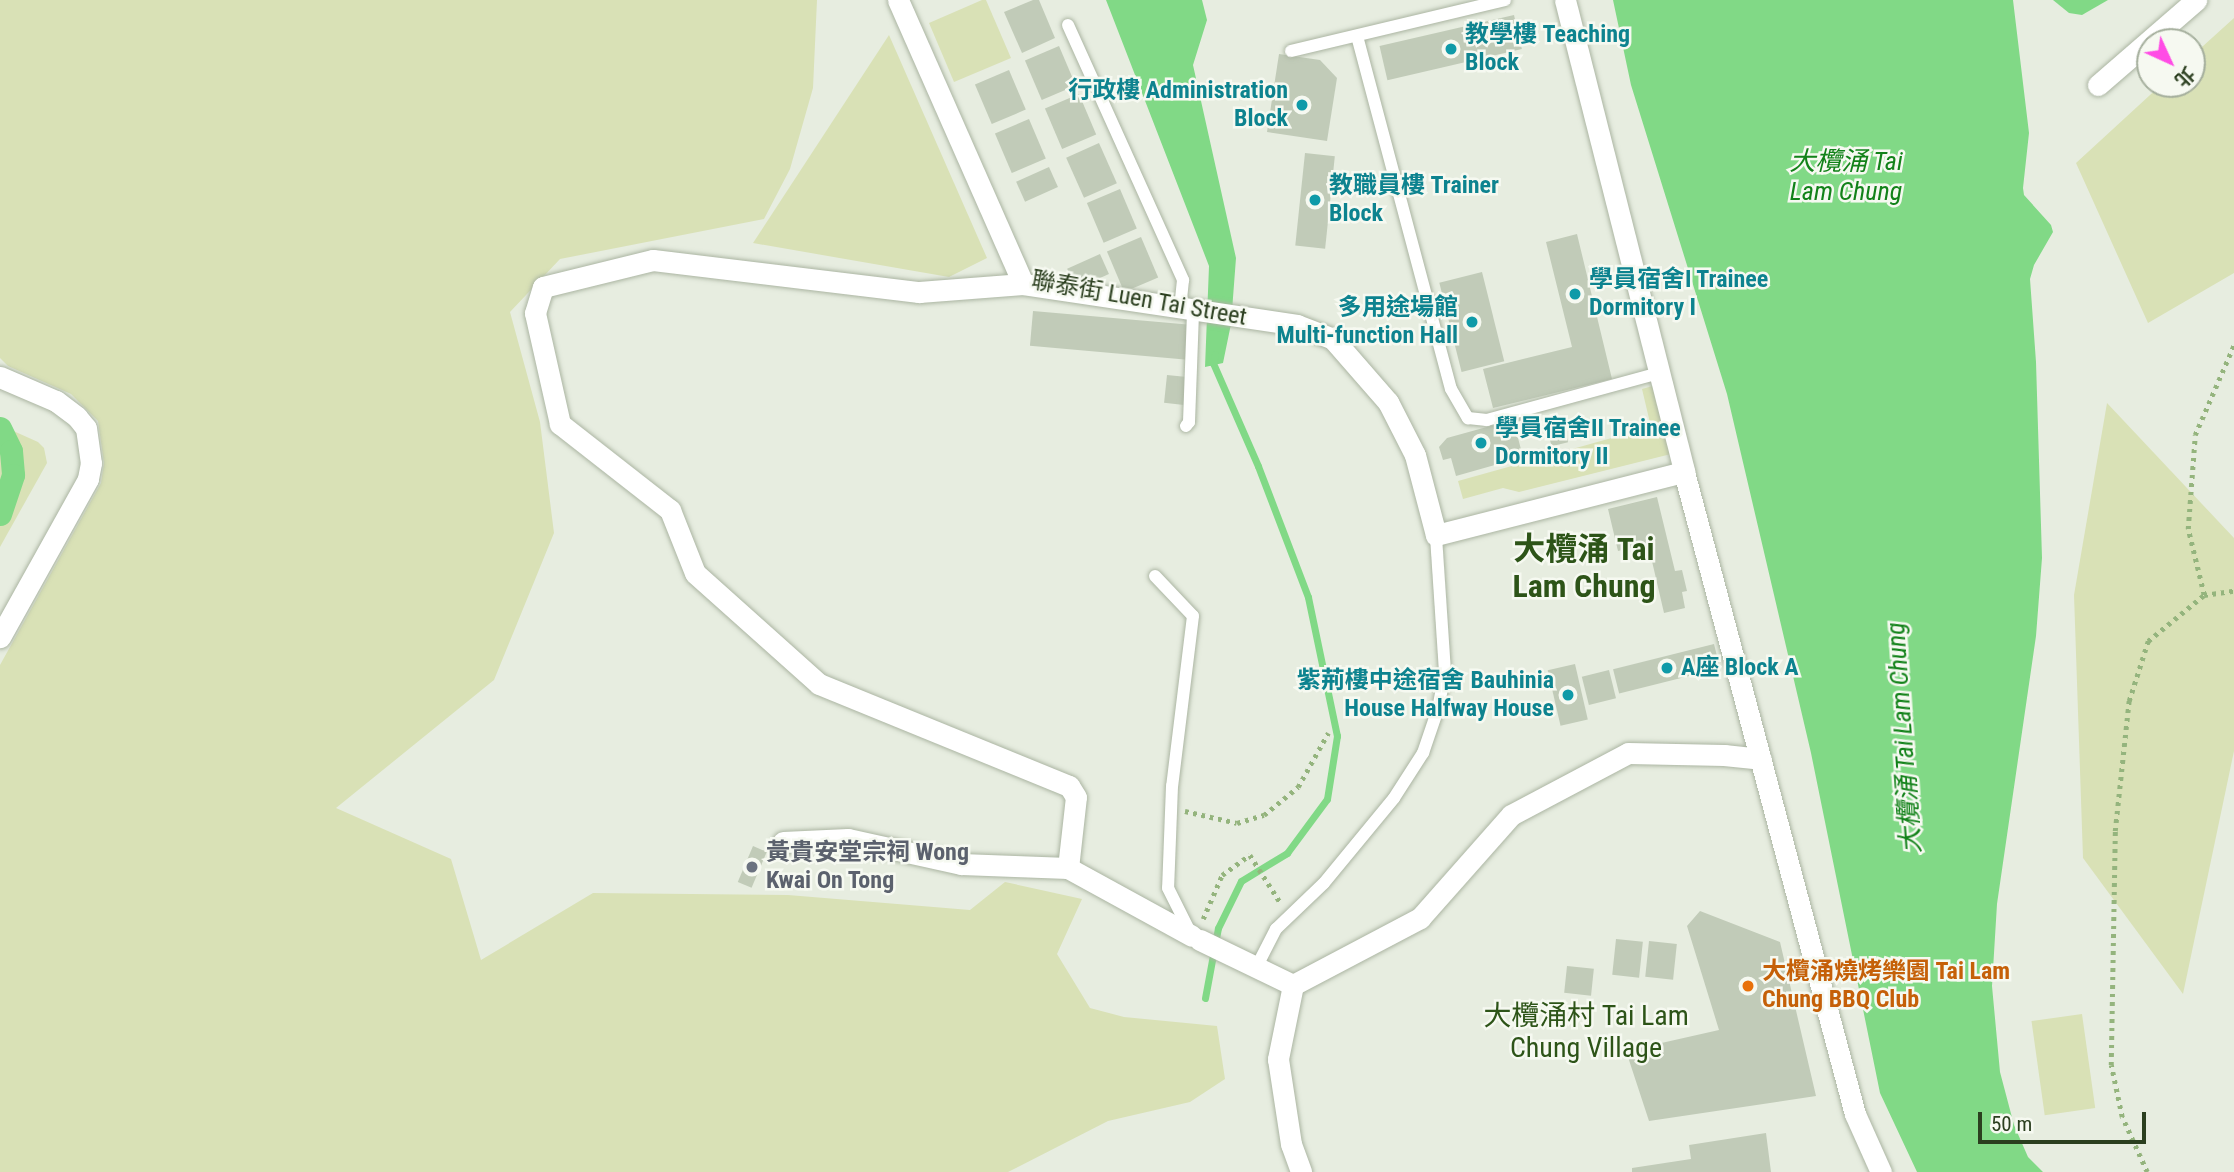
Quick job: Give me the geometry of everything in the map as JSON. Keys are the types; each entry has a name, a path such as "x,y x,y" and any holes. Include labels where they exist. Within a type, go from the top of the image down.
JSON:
{"street":[{"name":"聯泰街 Luen Tai Street","path":"898,0 1023,284 1297,325 1333,339 1388,402 1415,455 1436,535"},
{"path":"1565,0 1658,373 1854,1114 1881,1172"},
{"path":"2098,85 2196,0"},
{"path":"1023,284 919,292 653,260 543,287 535,313 560,424 670,510 695,573 818,684 1069,786 1076,797 1068,868"},
{"path":"0,377 56,401 77,416 86,428 91,463 88,479 0,637"},
{"path":"1436,535 1684,472"},
{"path":"1293,985 1420,918 1511,815 1628,753 1724,754 1761,760"},
{"path":"783,842 848,839 961,864 1068,868 1247,964 1293,985"},
{"path":"1293,985 1278,1059 1291,1144 1301,1172"}],"lane":[{"path":"1291,51 1505,0"},
{"path":"1068,25 1183,280 1192,311 1189,422 1186,426"},
{"path":"1357,36 1451,389 1468,418 1487,420 1658,373"},
{"path":"1247,964 1276,929 1324,883 1394,798 1423,753 1438,709 1445,672 1436,535"},
{"path":"1155,576 1193,616 1172,786 1168,888 1193,935"}],"path":[{"path":"2204,595 2188,529 2195,435 2234,345"},
{"path":"2147,1172 2122,1117 2111,1065 2115,831 2129,701 2148,641 2204,595 2234,591"},
{"path":"1172,806 1201,817 1237,824 1264,815 1298,787 1328,733"},
{"path":"1193,935 1202,922 1222,875 1250,855 1274,892"}],"shaded area":[{"path":"0,0 817,0 813,88 790,169 764,219 560,259 510,312 540,422 554,533 494,680 336,808 451,859 481,960 593,893 788,895 970,910 1005,882 1082,899 1057,954 1090,1008 1124,1017 1217,1026 1225,1079 1190,1102 1108,1121 1008,1172 0,1172 0,665 101,483 104,463 98,421 71,394 8,366 0,358"},
{"path":"986,0 1011,58 954,82 929,23"},
{"path":"2234,18 2234,273 2148,323 2076,163 2147,98 2206,98 2206,43"},
{"path":"889,35 987,258 949,277 753,243"},
{"path":"1656,385 1675,453 1519,492 1503,488 1463,499 1458,481 1651,427 1642,389"},
{"path":"2107,403 2234,538 2234,751 2183,994 2083,858 2074,595"},
{"path":"0,425 38,442 44,448 47,463 0,547"},
{"path":"2082,1014 2095,1108 2045,1115 2031,1021"}],"water":[{"path":"1106,0 1202,0 1207,20 1193,65 1236,258 1231,324 1223,363 1205,367 1209,266"},
{"name":"大欖涌 Tai Lam Chung","path":"1613,0 2013,0 2029,133 2024,195 2051,225 2053,232 2034,265 2030,279 2036,362 2042,558 2036,636 1997,904 1992,986 2000,1072 2014,1125 2028,1157 2043,1172 1917,1172 1880,1093 1811,753 1727,394 1631,85"},
{"path":"2053,0 2108,0 2082,15 2069,13"}],"building":[{"path":"1039,0 1055,38 1022,53 1004,12"},
{"name":"教學樓 Teaching Block","path":"1514,15 1522,49 1387,80 1380,46"},
{"path":"1059,46 1076,86 1042,100 1025,60"},
{"name":"行政樓 Administration Block","path":"1279,54 1320,60 1337,78 1327,141 1267,132"},
{"path":"1009,70 1026,110 992,124 975,84"},
{"path":"1079,94 1096,135 1062,149 1045,108"},
{"path":"1029,119 1046,159 1012,173 995,133"},
{"path":"1099,143 1117,183 1084,198 1066,158"},
{"name":"教職員樓 Trainer Block","path":"1305,153 1335,156 1325,249 1295,245"},
{"path":"1049,167 1058,187 1025,202 1016,182"},
{"path":"1120,189 1137,229 1104,243 1087,203"},
{"name":"學員宿舍I Trainee Dormitory I","path":"1577,234 1612,379 1493,408 1483,369 1572,347 1546,242"},
{"path":"1141,237 1158,278 1124,292 1107,251"},
{"path":"1100,254 1109,274 1076,289 1067,269"},
{"name":"多用途場館 Multi-function Hall","path":"1482,272 1504,361 1462,372 1439,283"},
{"path":"1033,311 1190,325 1187,360 1030,346"},
{"path":"1167,375 1187,377 1184,405 1164,403"},
{"name":"學員宿舍II Trainee Dormitory II","path":"1523,417 1528,436 1518,438 1523,457 1456,476 1451,458 1443,460 1439,447 1447,438"},
{"path":"1562,418 1568,442 1552,446 1546,422"},
{"path":"1657,497 1675,571 1682,570 1687,591 1682,592 1685,608 1664,613 1648,544 1618,551 1608,509"},
{"name":"A座 Block A","path":"1714,644 1720,668 1619,693 1613,669"},
{"name":"紫荊樓中途宿舍 Bauhinia House Halfway House","path":"1575,664 1588,720 1561,726 1548,670"},
{"path":"1609,670 1616,698 1589,705 1582,677"},
{"name":"黃貴安堂宗祠 Wong Kwai On Tong","path":"753,846 767,852 752,888 738,882"},
{"name":"大欖涌燒烤樂園 Tai Lam Chung BBQ Club","path":"1700,911 1780,942 1816,1096 1649,1121 1626,1051 1719,1030 1687,926"},
{"path":"1616,939 1643,942 1639,978 1612,975"},
{"path":"1649,941 1677,944 1673,980 1645,977"},
{"path":"1567,966 1594,969 1591,996 1564,993"},
{"path":"1766,1133 1771,1172 1632,1172 1632,1168 1691,1159 1689,1145"}],"waterway":[{"path":"1205,998 1218,928 1241,881 1287,853 1327,799 1337,736 1308,597 1258,466 1213,363 1215,354"},
{"path":"0,428 11,451 13,475 0,514"}],"place":[{"name":"教學樓 Teaching Block","path":"1451,49"},
{"name":"行政樓 Administration Block","path":"1302,105"},
{"name":"教職員樓 Trainer Block","path":"1315,200"},
{"name":"學員宿舍I Trainee Dormitory I","path":"1575,294"},
{"name":"多用途場館 Multi-function Hall","path":"1472,322"},
{"name":"學員宿舍II Trainee Dormitory II","path":"1481,443"},
{"name":"A座 Block A","path":"1667,668"},
{"name":"紫荊樓中途宿舍 Bauhinia House Halfway House","path":"1568,695"},
{"name":"黃貴安堂宗祠 Wong Kwai On Tong","path":"752,867"},
{"name":"大欖涌燒烤樂園 Tai Lam Chung BBQ Club","path":"1748,986"}],"district":[{"name":"大欖涌 Tai Lam Chung","path":"1584,568"},
{"name":"大欖涌村 Tai Lam Chung Village","path":"1586,1032"}]}
